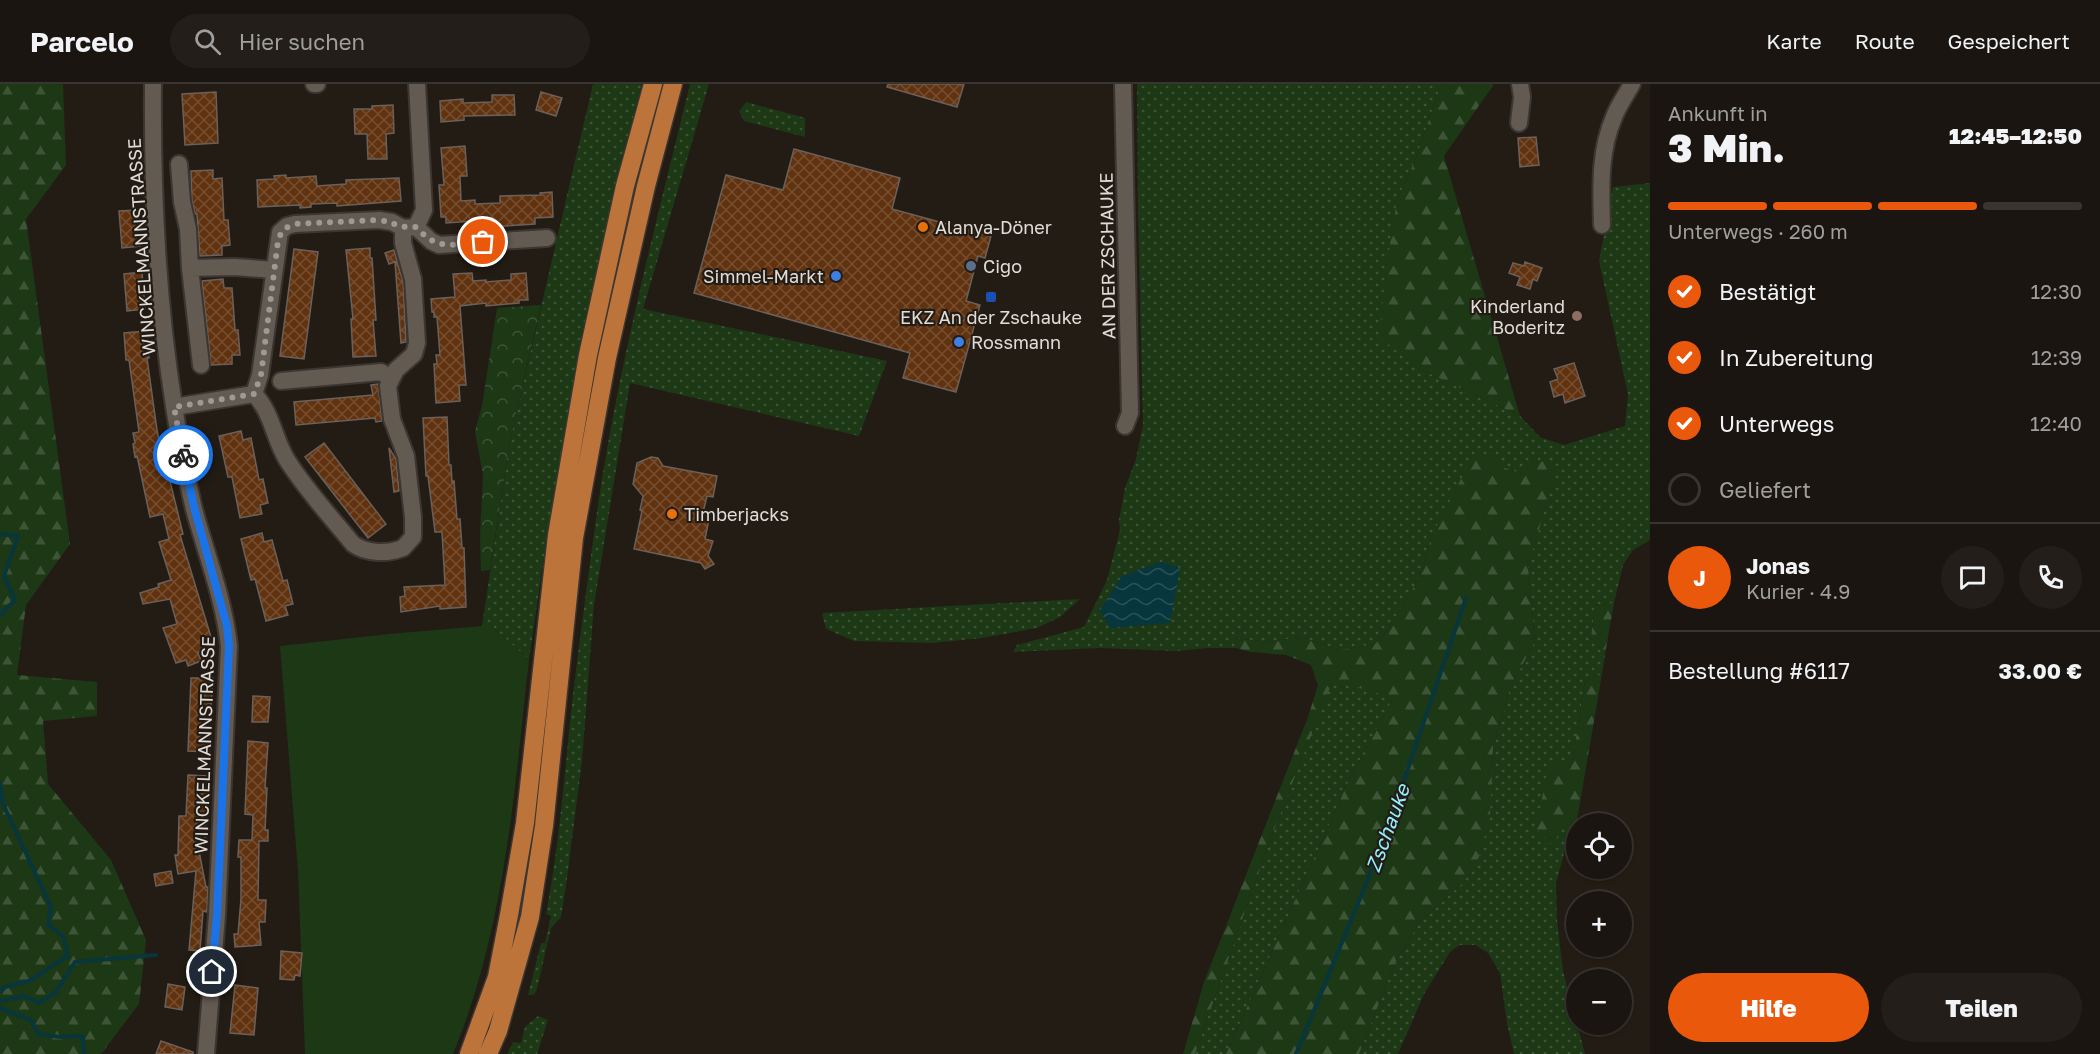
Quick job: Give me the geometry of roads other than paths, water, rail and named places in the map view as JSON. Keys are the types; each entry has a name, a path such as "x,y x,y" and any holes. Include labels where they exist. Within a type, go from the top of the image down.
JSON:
{"main road":[{"path":"469,1054 497,977 510,915 525,823 557,535 588,355 625,186 653,84"},
{"path":"488,1054 498,1031 530,917 544,826 574,538 607,358 646,186 673,84"}],"street":[{"name":"WINCKELMANNSTRASSE","path":"153,84 152,157 156,233 162,310 174,407 194,507 223,607 229,646 217,915 206,1054"},
{"path":"254,394 265,408 286,459 353,544 361,550 376,552 398,550 408,544 412,537 413,518 406,456 392,419 388,386 390,378 414,354 417,343 413,279 403,243 409,228 424,210 417,84"},
{"name":"AN DER ZSCHAUKE","path":"1123,84 1130,413 1125,426"},
{"path":"1519,123 1522,97 1520,84"},
{"path":"1602,225 1601,169 1606,140 1614,116 1632,84"},
{"path":"179,164 182,202 188,229 201,365"},
{"path":"254,394 261,375 278,241 280,232 287,226 379,220 409,228 439,245 547,238"},
{"path":"190,268 235,267 274,270"},
{"path":"281,381 381,372 390,378"},
{"path":"174,407 254,394"}],"water":[{"path":"1161,562 1180,568 1170,623 1110,628 1100,610 1122,576"}],"waterway":[{"path":"0,534 18,536 4,576 15,600 0,615"},
{"name":"Zschauke","path":"1296,1054 1382,845 1466,598"},
{"path":"0,783 3,804 51,907 48,925 63,936 68,956 29,981 5,987 0,992"},
{"path":"0,1001 24,996 39,1003 56,992 75,962 156,955"},
{"path":"0,1008 31,1020 38,1034 61,1037 82,1036 84,1054"}],"place":[{"name":"Alanya-Döner","path":"923,227"},
{"name":"Cigo","path":"971,266"},
{"name":"Simmel-Markt","path":"836,276"},
{"name":"EKZ An der Zschauke","path":"991,297"},
{"name":"Kinderland Boderitz","path":"1577,316"},
{"name":"Rossmann","path":"959,342"},
{"name":"Timberjacks","path":"672,514"}]}
